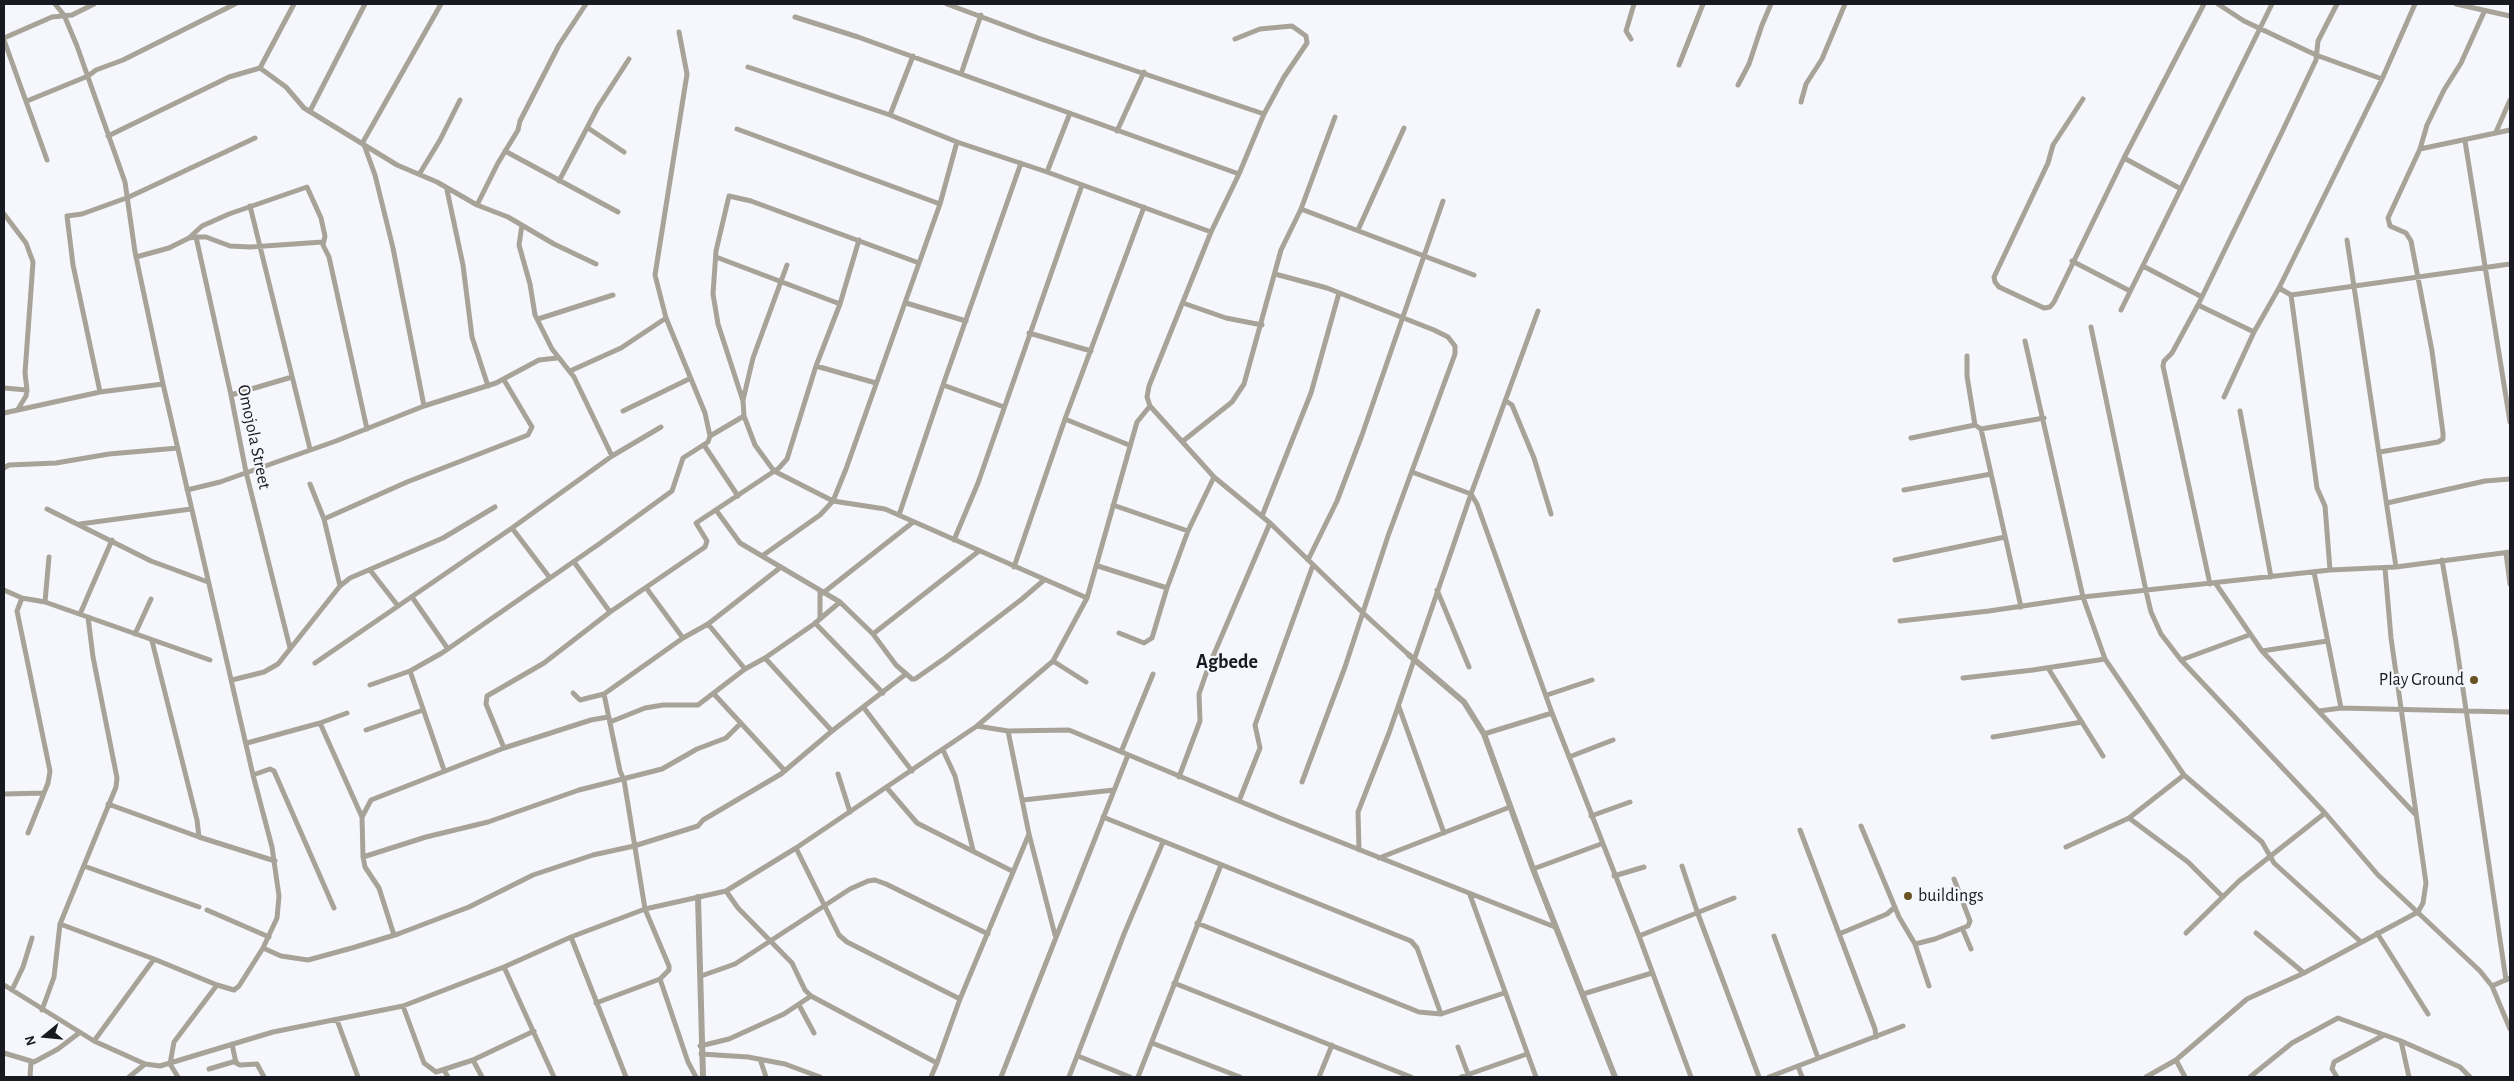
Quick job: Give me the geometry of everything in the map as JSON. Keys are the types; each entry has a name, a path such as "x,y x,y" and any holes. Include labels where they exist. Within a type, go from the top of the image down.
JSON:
{"street":[{"path":"55,4 64,15 88,76 108,136 120,162 128,197 136,257 163,384 253,775 275,861 278,907 277,918 269,937 239,986 234,990 60,924"},
{"path":"47,160 4,39 52,17 72,15 94,4"},
{"path":"27,101 88,76 96,70 122,60 235,4"},
{"path":"108,136 229,77 260,68 294,4"},
{"path":"310,111 365,4"},
{"path":"424,406 391,238 375,175 363,142 441,4"},
{"path":"477,206 559,45 586,4"},
{"path":"948,4 1038,38 1144,72 1264,114"},
{"path":"1631,39 1626,31 1634,4"},
{"path":"1679,65 1703,4"},
{"path":"1738,85 1749,64 1771,4"},
{"path":"1801,102 1806,84 1822,59 1845,4"},
{"path":"2084,99 2053,145 2048,163 1994,277 1997,286 2044,308 2048,308 2054,302 2072,261 2204,4"},
{"path":"2218,4 2244,21 2316,55 2382,79"},
{"path":"2121,310 2272,4"},
{"path":"2210,584 2163,366 2198,306 2299,97 2316,55 2318,41 2338,4"},
{"path":"2224,396 2254,332 2279,288 2382,79 2415,4"},
{"path":"2456,4 2484,12 2510,16"},
{"path":"2380,452 2438,442 2443,439 2432,351 2409,236 2390,226 2388,222 2420,150 2427,125 2444,90 2461,63 2484,12"},
{"path":"961,74 981,15"},
{"path":"795,17 913,56 1239,174"},
{"path":"1235,38 1260,29 1292,26 1306,36 1307,44 1284,77 1264,114 1239,174 1211,232 1149,386 1147,398 1150,406 1214,477 1270,522 1362,612 1464,702 1484,734 1533,869 1615,1077"},
{"path":"679,32 687,74 655,275 666,318 689,379 705,413 710,436"},
{"path":"890,115 913,56"},
{"path":"559,181 598,107 629,59"},
{"path":"260,68 286,87 298,102 310,111 363,142 397,165 420,173 477,206 500,213 596,264"},
{"path":"748,68 890,115 957,142 1047,172 1211,232"},
{"path":"1117,130 1144,72"},
{"path":"420,173 440,140 460,100"},
{"path":"2496,132 2510,100"},
{"path":"1047,172 1070,113"},
{"path":"1183,441 1239,395 1262,325 1282,250 1301,209 1334,117"},
{"path":"588,128 624,152"},
{"path":"1358,230 1404,128"},
{"path":"737,129 940,204"},
{"path":"2420,150 2510,130"},
{"path":"100,392 73,265 66,218 71,214 88,212 128,197 255,138"},
{"path":"2465,141 2510,422"},
{"path":"762,556 820,515 833,501 906,303 940,204 957,142"},
{"path":"506,151 618,212"},
{"path":"2124,158 2181,189"},
{"path":"899,515 1021,163"},
{"path":"954,540 978,483 1082,185"},
{"path":"136,257 169,248 189,238 202,226 250,206 307,187 321,218 325,236 323,242 329,257 367,429"},
{"path":"447,190 463,265 472,337 488,386"},
{"path":"919,262 732,195 729,196 716,257 713,284 714,305 743,401 744,416 755,445 774,471 833,501 876,507 899,515 912,523 1087,598"},
{"path":"1308,560 1337,501 1443,201"},
{"path":"250,206 310,449"},
{"path":"1014,566 1065,419 1144,207"},
{"path":"1301,209 1474,276"},
{"path":"4,214 26,243 33,262 25,373 26,396 18,408"},
{"path":"522,225 520,245 538,319 557,358 570,371 612,456"},
{"path":"189,238 206,237 230,246 296,246 323,242"},
{"name":"Omojola Street","path":"196,238 246,472 290,648"},
{"path":"504,748 486,704 486,696 544,663 610,612 647,589 707,546 707,542 696,523 774,471 787,459 816,366 840,304 859,240"},
{"path":"2347,240 2396,567"},
{"path":"716,257 840,304"},
{"path":"2072,261 2130,290"},
{"path":"2279,288 2291,295 2510,264"},
{"path":"743,401 753,358 787,265"},
{"path":"2143,266 2202,297"},
{"path":"1275,274 1339,293 1448,337 1454,346 1455,354 1362,612 1345,667 1302,782"},
{"path":"1262,516 1311,392 1339,293"},
{"path":"538,319 613,295"},
{"path":"2291,295 2317,488 2325,506 2330,570"},
{"path":"906,303 966,321"},
{"path":"1183,303 1226,318 1262,325"},
{"path":"2198,306 2254,332"},
{"path":"1359,850 1358,812 1398,706 1411,656 1437,590 1538,311"},
{"path":"570,371 621,348 666,318"},
{"path":"2092,327 2146,591 2151,612 2160,634 2181,660 2325,813 2378,875 2461,952 2492,986 2510,1029"},
{"path":"1029,333 1091,351"},
{"path":"2025,341 2044,418 2083,597 2105,658 2184,775 2262,842 2274,863 2360,941"},
{"path":"1967,356 1967,376 1975,425"},
{"path":"187,490 246,472 367,429 424,406 488,386 504,380 539,360 557,358"},
{"path":"816,366 876,383"},
{"path":"231,395 292,377"},
{"path":"623,411 689,379"},
{"path":"324,519 407,482 528,435 532,427 504,380"},
{"path":"4,412 100,392 163,384"},
{"path":"943,385 1004,407"},
{"path":"4,388 26,390"},
{"path":"26,396 38,404"},
{"path":"1506,401 1514,408 1534,458 1551,514"},
{"path":"4,985 94,1041 145,1064 160,1066 273,1032 403,1006 504,967 571,937 645,909 726,891 796,848 943,750 977,726 1053,661 1087,598 1098,566 1129,446 1137,422 1150,406"},
{"path":"2240,411 2271,577"},
{"path":"370,685 410,671 448,649 574,562 672,491 683,458 704,445 710,436 744,416"},
{"path":"1981,429 2044,418"},
{"path":"1065,419 1129,446"},
{"path":"1911,438 1975,425 1981,429 2021,606"},
{"path":"315,664 512,528 612,456 661,427"},
{"path":"704,445 738,496"},
{"path":"4,468 9,465 56,463 108,454 178,448"},
{"path":"1412,472 1471,494 1479,507 1552,713 1601,844 1639,936 1691,1077"},
{"path":"1904,490 1992,474"},
{"path":"1119,633 1144,643 1150,640 1188,531 1214,477"},
{"path":"2387,503 2485,482 2510,479"},
{"path":"310,484 324,519 340,586"},
{"path":"1113,505 1188,531"},
{"path":"232,680 272,669 340,586 350,578 443,538 495,507"},
{"path":"47,509 151,561 208,582"},
{"path":"79,525 191,509"},
{"path":"716,510 740,543 840,602 873,634 906,674 915,679 1022,599 1044,580"},
{"path":"1179,777 1200,721 1200,694 1213,653 1270,522"},
{"path":"883,693 818,621 822,592 912,523"},
{"path":"512,528 550,578"},
{"path":"1894,560 2006,537"},
{"path":"80,614 112,540"},
{"path":"873,634 979,552"},
{"path":"1900,621 2083,597 2216,584 2330,570 2396,567 2508,552 2510,584"},
{"path":"45,602 49,557"},
{"path":"2442,560 2508,979 2492,986"},
{"path":"574,562 610,612"},
{"path":"1239,801 1260,748 1255,725 1313,565"},
{"path":"1098,566 1167,588"},
{"path":"574,694 580,700 604,694 683,638 708,624 781,567"},
{"path":"2146,1077 2176,1060 2248,999 2304,973 2360,941 2418,912 2426,883 2403,709 2391,638 2385,568"},
{"path":"370,570 398,606"},
{"path":"2314,572 2341,708"},
{"path":"2216,584 2249,635 2262,651 2417,815"},
{"path":"647,589 683,638"},
{"path":"4,590 22,598 45,602 210,660"},
{"path":"1437,590 1469,667"},
{"path":"412,597 448,649"},
{"path":"22,598 17,611 49,763 48,783 28,833"},
{"path":"135,634 151,599"},
{"path":"362,817 371,800 504,748 591,720 609,720 645,708 663,705 693,707 714,694 745,669 765,658 818,621 840,602"},
{"path":"42,1010 54,977 60,924 116,787 117,778 88,618"},
{"path":"708,624 745,669"},
{"path":"2181,660 2249,635"},
{"path":"152,641 195,810 199,837"},
{"path":"2262,651 2327,642"},
{"path":"765,658 832,731"},
{"path":"1963,678 2048,668 2105,658"},
{"path":"1053,661 1086,682"},
{"path":"2048,668 2103,756"},
{"path":"410,671 444,770"},
{"path":"263,948 281,956 308,960 394,935 469,906 532,875 593,855 634,846 698,826 703,820 753,793 784,771 906,674"},
{"path":"1121,752 1153,674"},
{"path":"1547,695 1592,680"},
{"path":"596,1003 660,979 669,970 645,909 624,780 620,771 604,694"},
{"path":"714,694 784,771"},
{"path":"1398,706 1444,832"},
{"path":"864,708 912,770"},
{"path":"2319,711 2341,708 2510,712"},
{"path":"366,730 423,710"},
{"path":"247,743 320,723 347,713"},
{"path":"1484,734 1552,713"},
{"path":"1993,737 2082,722"},
{"path":"320,723 362,817 365,868 379,888 394,935"},
{"path":"363,857 426,837 488,822 579,790 624,780 674,763 697,749 726,738 740,724"},
{"path":"977,726 1008,731 1069,730 1378,858 1555,926"},
{"path":"1008,731 1029,834 1056,936"},
{"path":"1569,757 1613,740"},
{"path":"943,750 955,776 973,850"},
{"path":"1001,1077 1128,755"},
{"path":"253,775 270,769 274,771 334,908"},
{"path":"838,774 850,812"},
{"path":"2066,846 2129,818 2184,775"},
{"path":"887,788 917,823 1012,871"},
{"path":"1023,800 1114,790"},
{"path":"4,794 44,793"},
{"path":"1591,816 1630,802"},
{"path":"108,804 199,837 275,861"},
{"path":"1378,858 1510,807"},
{"path":"2186,933 2270,855 2325,813"},
{"path":"1103,817 1411,941 1418,948 1442,1014"},
{"path":"2129,818 2188,862 2223,897"},
{"path":"1861,826 1899,917 1915,944 1929,986"},
{"path":"1800,830 1875,1029 1876,1037"},
{"path":"931,1077 960,999 1029,834"},
{"path":"1069,1077 1137,902 1163,842"},
{"path":"1533,869 1601,844"},
{"path":"796,848 826,905 839,935 847,942 960,999"},
{"path":"1138,1077 1220,865"},
{"path":"84,866 199,907"},
{"path":"1682,866 1759,1077"},
{"path":"1614,876 1644,867"},
{"path":"1915,944 1963,930 1968,926 1970,921 1954,879"},
{"path":"701,976 734,964 850,889 875,880 988,934"},
{"path":"726,891 738,908 792,963 805,990 811,996 937,1063"},
{"path":"1470,894 1504,993 1536,1077"},
{"path":"698,896 701,976 700,1054 703,1077"},
{"path":"1639,936 1734,898"},
{"path":"1839,934 1887,914 1895,907"},
{"path":"207,910 269,937"},
{"path":"1887,914 1899,917"},
{"path":"1197,923 1419,1012 1442,1014 1504,993"},
{"path":"1963,930 1971,949"},
{"path":"2377,933 2428,1014"},
{"path":"2256,934 2304,973"},
{"path":"1774,936 1818,1058"},
{"path":"571,937 626,1077"},
{"path":"12,990 23,967 32,938"},
{"path":"94,1041 154,959"},
{"path":"504,967 554,1077"},
{"path":"1583,994 1652,973"},
{"path":"660,979 688,1062 696,1077"},
{"path":"1174,983 1411,1077"},
{"path":"178,1077 170,1064 174,1042 217,985"},
{"path":"700,1046 729,1039 799,1006 811,996"},
{"path":"403,1006 424,1064 436,1072 473,1060 534,1032"},
{"path":"799,1006 814,1033"},
{"path":"2250,1077 2259,1075 2292,1043 2335,1019 2342,1019 2401,1041 2460,1067 2470,1077"},
{"path":"337,1020 358,1077"},
{"path":"1769,1077 1903,1026"},
{"path":"4,1053 31,1062 58,1049 80,1033"},
{"path":"2337,1077 2332,1068 2334,1062 2384,1035"},
{"path":"2401,1041 2409,1077"},
{"path":"1152,1043 1240,1077"},
{"path":"232,1044 236,1061 240,1065 257,1064 264,1077"},
{"path":"1319,1077 1332,1045"},
{"path":"1458,1046 1469,1076"},
{"path":"700,1054 760,1059 785,1064 820,1077"},
{"path":"1461,1077 1469,1076 1527,1054"},
{"path":"1078,1056 1130,1077"},
{"path":"760,1059 766,1077"},
{"path":"473,1060 482,1077"},
{"path":"2176,1060 2185,1077"},
{"path":"209,1069 236,1061"},
{"path":"30,1077 31,1062"},
{"path":"129,1077 145,1064"},
{"path":"1798,1066 1802,1077"},
{"path":"444,1070 448,1077"}],"place":[{"name":"Play Ground","path":"2474,680"},
{"name":"buildings","path":"1908,896"}],"district":[{"name":"Agbede","path":"1227,662"}]}
